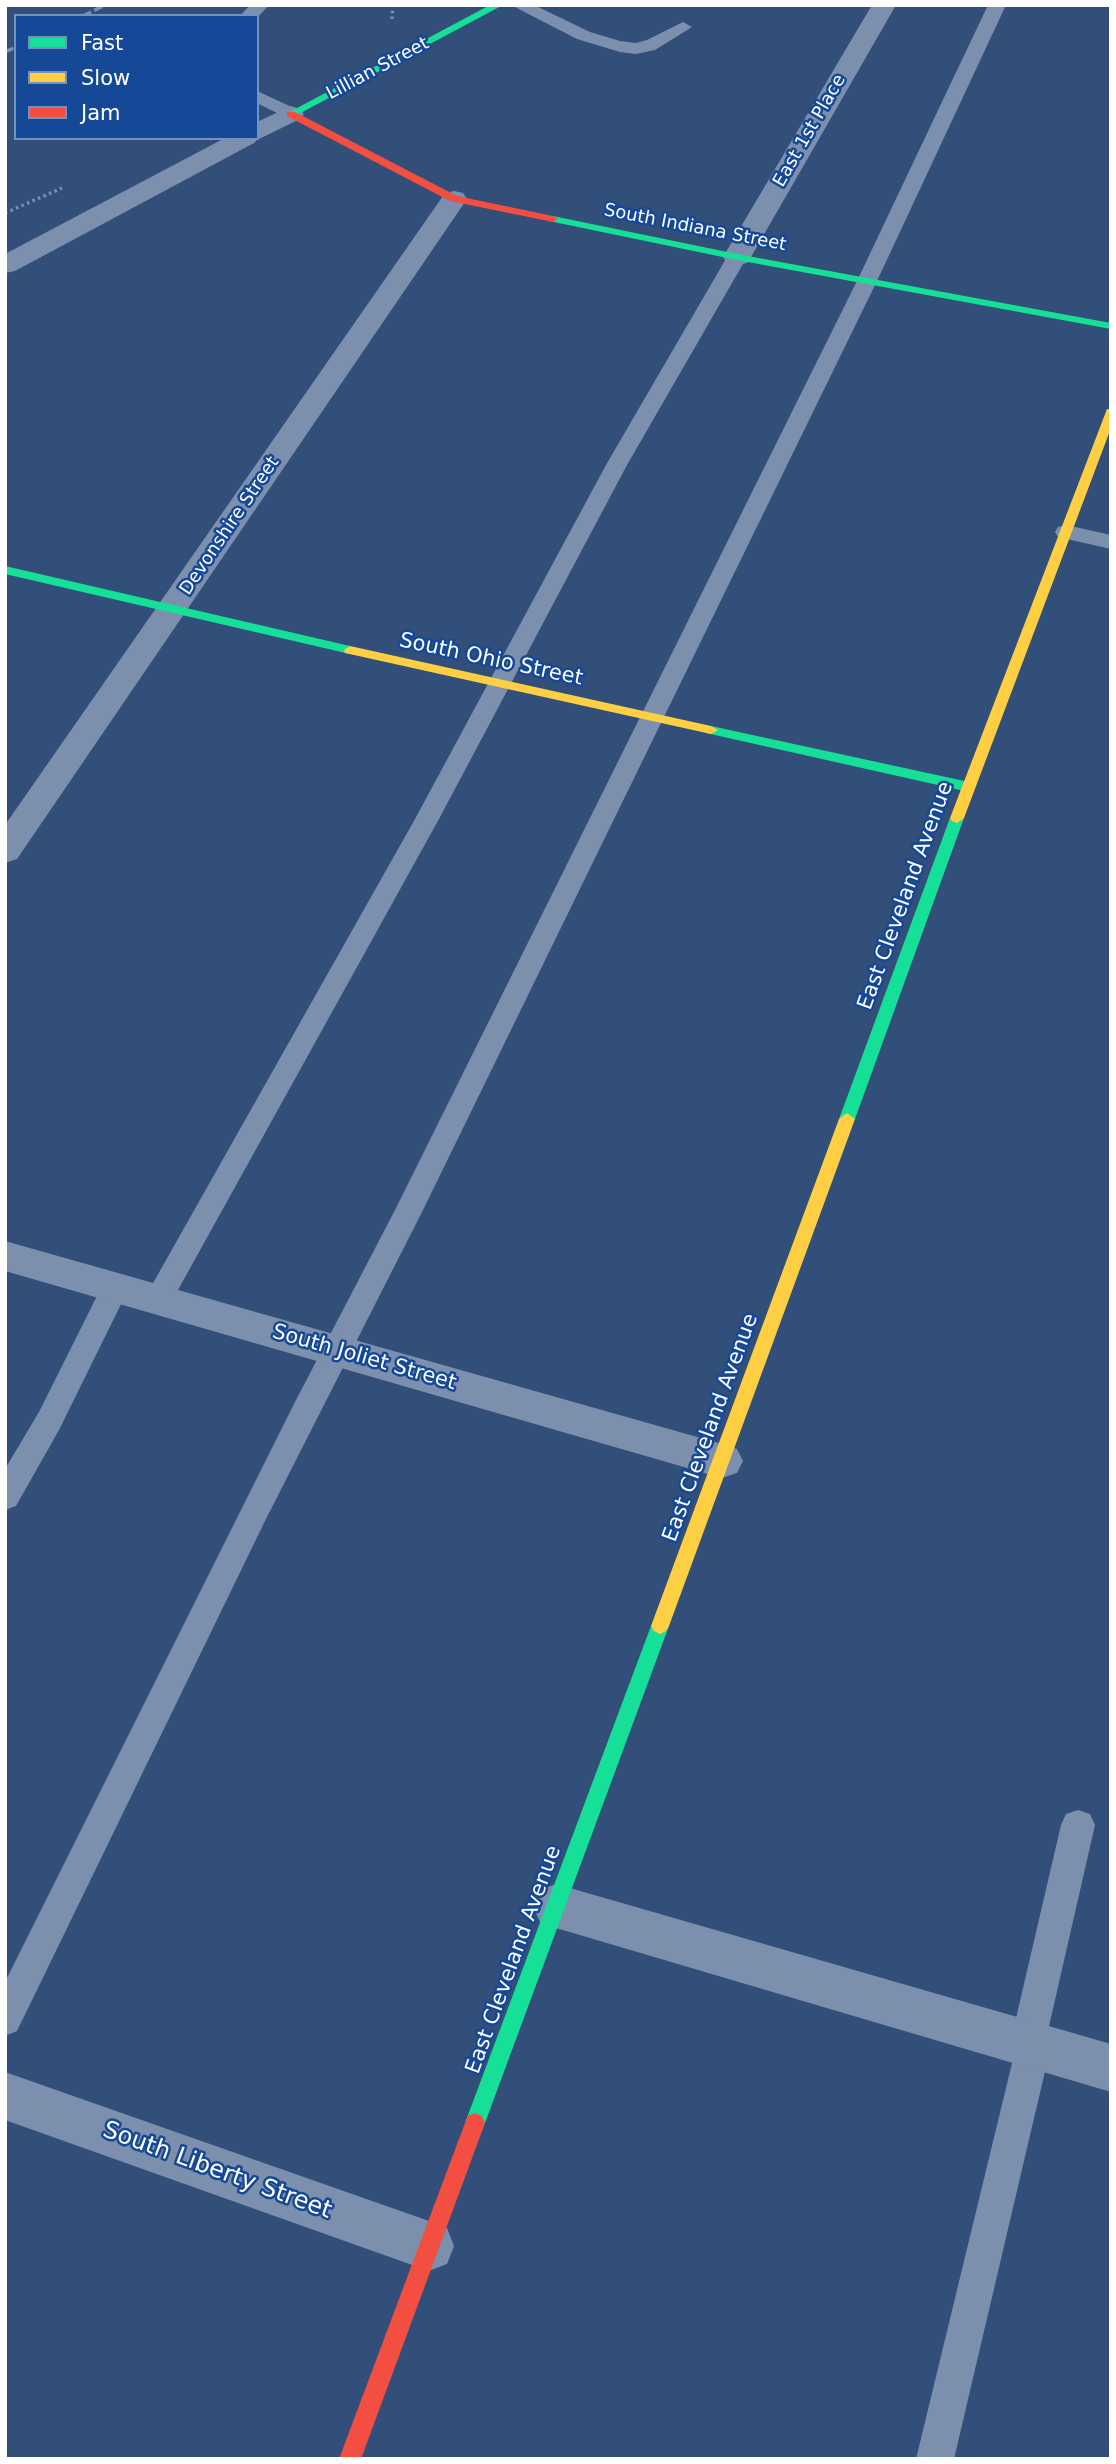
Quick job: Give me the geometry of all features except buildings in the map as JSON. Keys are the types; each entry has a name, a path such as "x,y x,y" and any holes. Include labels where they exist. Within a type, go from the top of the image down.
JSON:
{"main road":[{"name":"Lillian Street","path":"290,114 498,5"},
{"name":"South Indiana Street","path":"290,114 454,199 737,257 1111,326"},
{"name":"East Cleveland Avenue","path":"350,2459 722,1461 969,787 1111,412"},
{"name":"South Ohio Street","path":"5,570 172,611 969,787"}],"street":[{"name":"East 1st Place","path":"737,257 884,5"},
{"name":"Lillian Street","path":"259,131 290,114"},
{"path":"5,265 241,140"},
{"name":"Devonshire Street","path":"5,851 454,199"},
{"name":"South Joliet Street","path":"5,1256 722,1461"},
{"path":"556,1906 1111,2068"},
{"name":"South Liberty Street","path":"5,2096 429,2246"}],"lane":[{"path":"520,5 585,36 614,46 647,47 683,27"},
{"path":"5,2019 335,1350 415,1198 867,281 998,5"},
{"path":"259,97 290,114"},
{"path":"158,1300 428,818 498,683 699,317 737,257"},
{"path":"1066,532 1111,542"},
{"path":"5,1497 49,1421 115,1288"},
{"path":"935,2459 1031,2045 1077,1825"}],"railway":[{"path":"87,14 105,5"},
{"path":"5,52 14,48"}],"traffic: fast":[{"path":"291,114 498,5"},
{"path":"553,219 737,257 1111,326"},
{"path":"5,570 350,650"},
{"path":"711,730 969,787"},
{"path":"847,1119 957,818"},
{"path":"475,2123 660,1626"}],"traffic: slow":[{"path":"957,818 1111,412"},
{"path":"350,650 711,730"},
{"path":"660,1626 847,1119"}],"traffic: jam":[{"path":"291,114 454,199 553,219"},
{"path":"350,2459 475,2123"}]}
